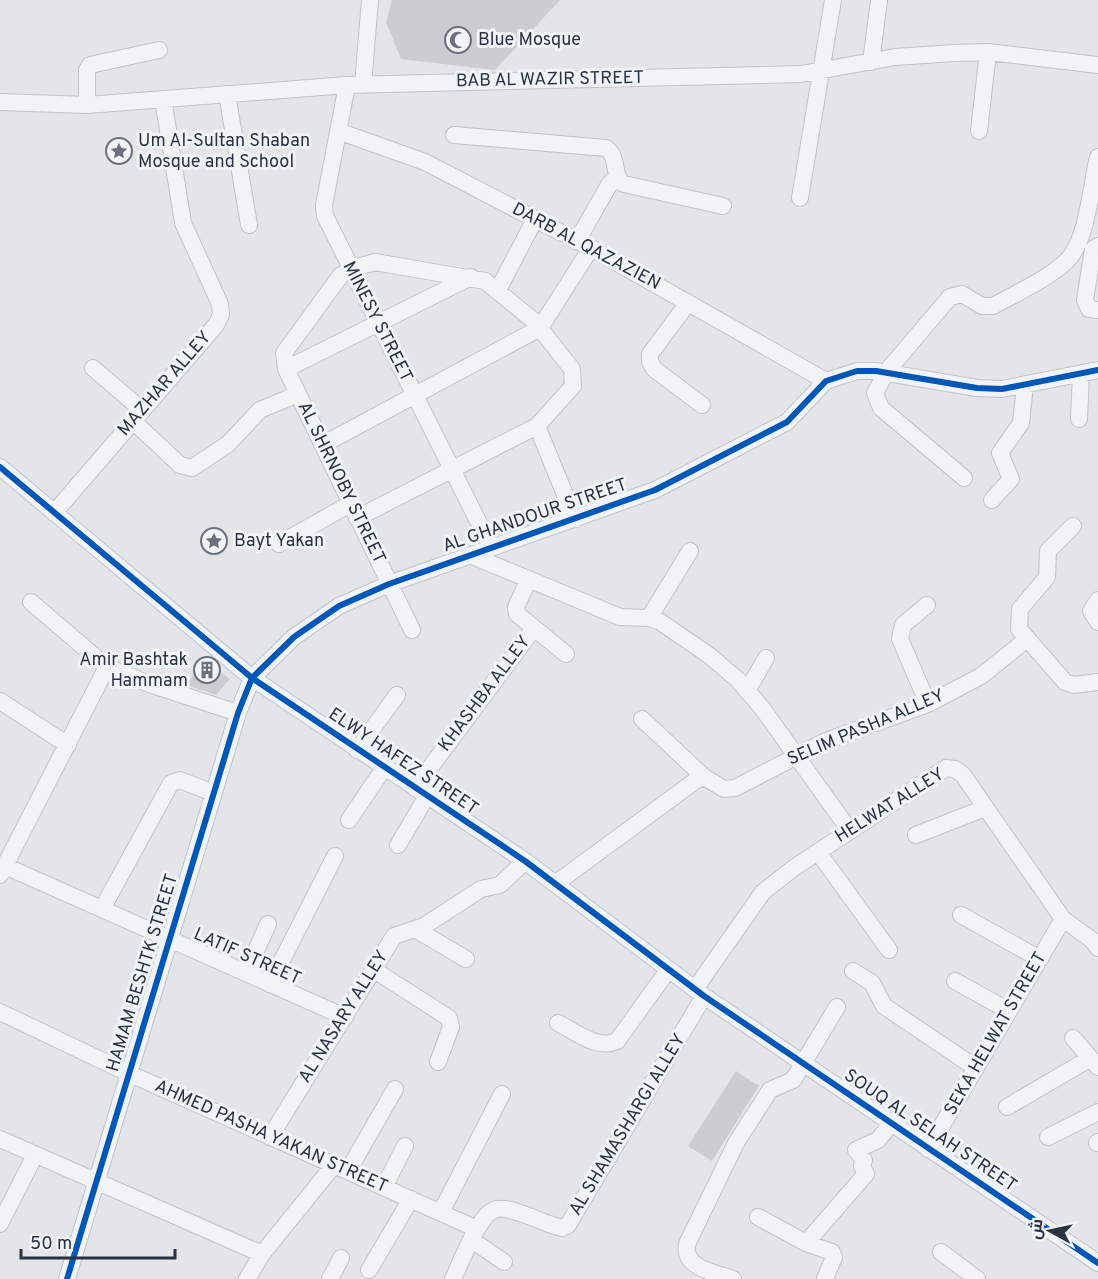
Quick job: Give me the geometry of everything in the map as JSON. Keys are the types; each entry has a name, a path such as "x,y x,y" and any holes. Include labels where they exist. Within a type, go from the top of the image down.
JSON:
{"street":[{"name":"MINESY STREET","path":"370,0 355,85 338,131 324,205 325,216 491,547"},
{"path":"800,198 833,0"},
{"path":"871,62 879,0"},
{"path":"87,105 87,70 90,65 159,50"},
{"name":"BAB AL WAZIR STREET","path":"0,102 87,105 355,85 821,72 895,57 988,52 1098,65"},
{"path":"979,131 988,52"},
{"path":"227,94 249,225"},
{"name":"MAZHAR ALLEY","path":"54,513 216,325 221,315 220,304 183,223 163,99"},
{"name":"DARB AL QAZAZIEN","path":"338,131 425,162 584,245 826,381"},
{"path":"454,135 600,147 611,152 617,177 624,184 723,206"},
{"path":"964,478 881,408 875,393 887,371 950,297 962,294 982,306 993,306 1058,268 1071,256 1079,240 1098,157"},
{"path":"322,445 540,328 584,245 609,185 617,177"},
{"path":"498,290 535,219"},
{"path":"1098,246 1093,249 1085,300 1089,309 1098,310"},
{"path":"279,544 452,470 537,426 570,391 574,380 572,369 540,328 485,281 471,277 375,262 351,269 341,275 286,348 283,358 286,369 471,277"},
{"path":"688,303 649,358 654,369 702,405"},
{"path":"93,368 176,461 186,467 198,466 228,444 260,410 298,394"},
{"name":"AL SHRNOBY STREET","path":"286,369 412,630"},
{"path":"826,381 857,371 887,371 977,388 1025,385 1098,370"},
{"path":"1079,419 1080,374"},
{"name":"AL GHANDOUR STREET","path":"252,678 294,637 339,606 389,584 655,490 787,422 826,381"},
{"path":"992,500 1011,479 1000,453 1021,423 1025,385"},
{"path":"537,426 575,519"},
{"name":"ELWY HAFEZ STREET","path":"0,467 252,678 525,861 700,992 804,1063"},
{"path":"1073,526 1048,551 1046,581 1020,609 1019,629 1026,640 1065,682 1074,685 1098,682"},
{"path":"649,618 690,551"},
{"path":"470,555 620,617 649,618 659,621 710,656 747,691 850,831"},
{"path":"529,579 516,611 519,616 566,654"},
{"path":"1098,600 1091,611 1098,622"},
{"path":"31,602 107,667 152,685 238,713"},
{"path":"927,605 903,625 900,639 928,704"},
{"name":"KHASHBA ALLEY","path":"399,845 421,792 534,628"},
{"name":"SELIM PASHA ALLEY","path":"704,777 729,790 826,741 928,704 981,676 1026,640"},
{"path":"747,691 766,657"},
{"path":"2,871 107,667"},
{"name":"HAMAM BESHTK STREET","path":"67,1279 168,939 238,713 252,678"},
{"path":"357,750 397,695"},
{"path":"0,700 68,745"},
{"path":"555,884 704,777 642,719"},
{"path":"350,820 384,768"},
{"name":"HELWAT ALLEY","path":"700,992 763,892 946,768 959,772 1063,919 1092,940 1098,948"},
{"path":"102,909 171,783 175,779 180,780 213,793"},
{"path":"916,834 986,808"},
{"path":"819,852 889,950"},
{"path":"270,984 335,856"},
{"name":"AL NASARY ALLEY","path":"270,1137 394,936 416,929 480,889 500,885 525,861"},
{"name":"LATIF STREET","path":"2,871 102,909 345,1017"},
{"path":"961,915 1040,959"},
{"name":"SEKA HELWAT STREET","path":"928,1149 1063,919"},
{"path":"246,973 268,924"},
{"path":"416,929 466,959"},
{"path":"558,1023 596,1042 610,1044 617,1041 669,969"},
{"path":"374,970 450,1018 451,1027 438,1062"},
{"path":"853,971 872,983 884,1006 976,1068"},
{"path":"955,981 1009,1011"},
{"name":"AL SHAMASHARGI ALLEY","path":"474,1234 487,1213 495,1209 504,1209 562,1228 568,1225 700,992"},
{"path":"733,1279 695,1265 688,1258 687,1244 736,1143 770,1090 793,1080 837,1007"},
{"name":"AHMED PASHA YAKAN STREET","path":"0,1012 128,1073 441,1212 474,1234 504,1262"},
{"path":"1007,1107 1094,1063 1073,1038"},
{"name":"SOUQ AL SELAH STREET","path":"804,1063 1098,1263"},
{"path":"247,1279 262,1254 341,1168 395,1089"},
{"path":"441,1212 502,1094"},
{"path":"1047,1137 1098,1112"},
{"path":"806,1243 866,1174 862,1166 864,1160 856,1150 878,1140 891,1124"},
{"path":"0,1138 262,1254"},
{"path":"384,1187 405,1146"},
{"path":"0,1224 35,1155"},
{"path":"369,1270 411,1199"},
{"path":"758,1217 806,1243 833,1254 825,1279"},
{"path":"453,1279 474,1234"},
{"path":"941,1252 977,1279"},
{"path":"330,1279 341,1257"}],"building":[{"name":"Blue Mosque","path":"392,0 560,0 495,70 401,59 386,22"},
{"name":"Amir Bashtak Hammam","path":"203,660 230,679 216,695 187,685"},
{"path":"736,1071 759,1086 712,1161 688,1146"}],"cycle path":[{"path":"67,1279 238,713 252,678 294,637 339,606 389,584 655,490 787,422 826,381 857,371 876,371 977,388 1002,389 1098,370"},
{"path":"0,467 252,678 525,861 704,996 1098,1263"}],"place":[{"name":"Blue Mosque","path":"458,40"},
{"name":"Um Al-Sultan Shaban Mosque and School","path":"119,151"},
{"name":"Bayt Yakan","path":"214,541"},
{"name":"Amir Bashtak Hammam","path":"207,670"}]}
